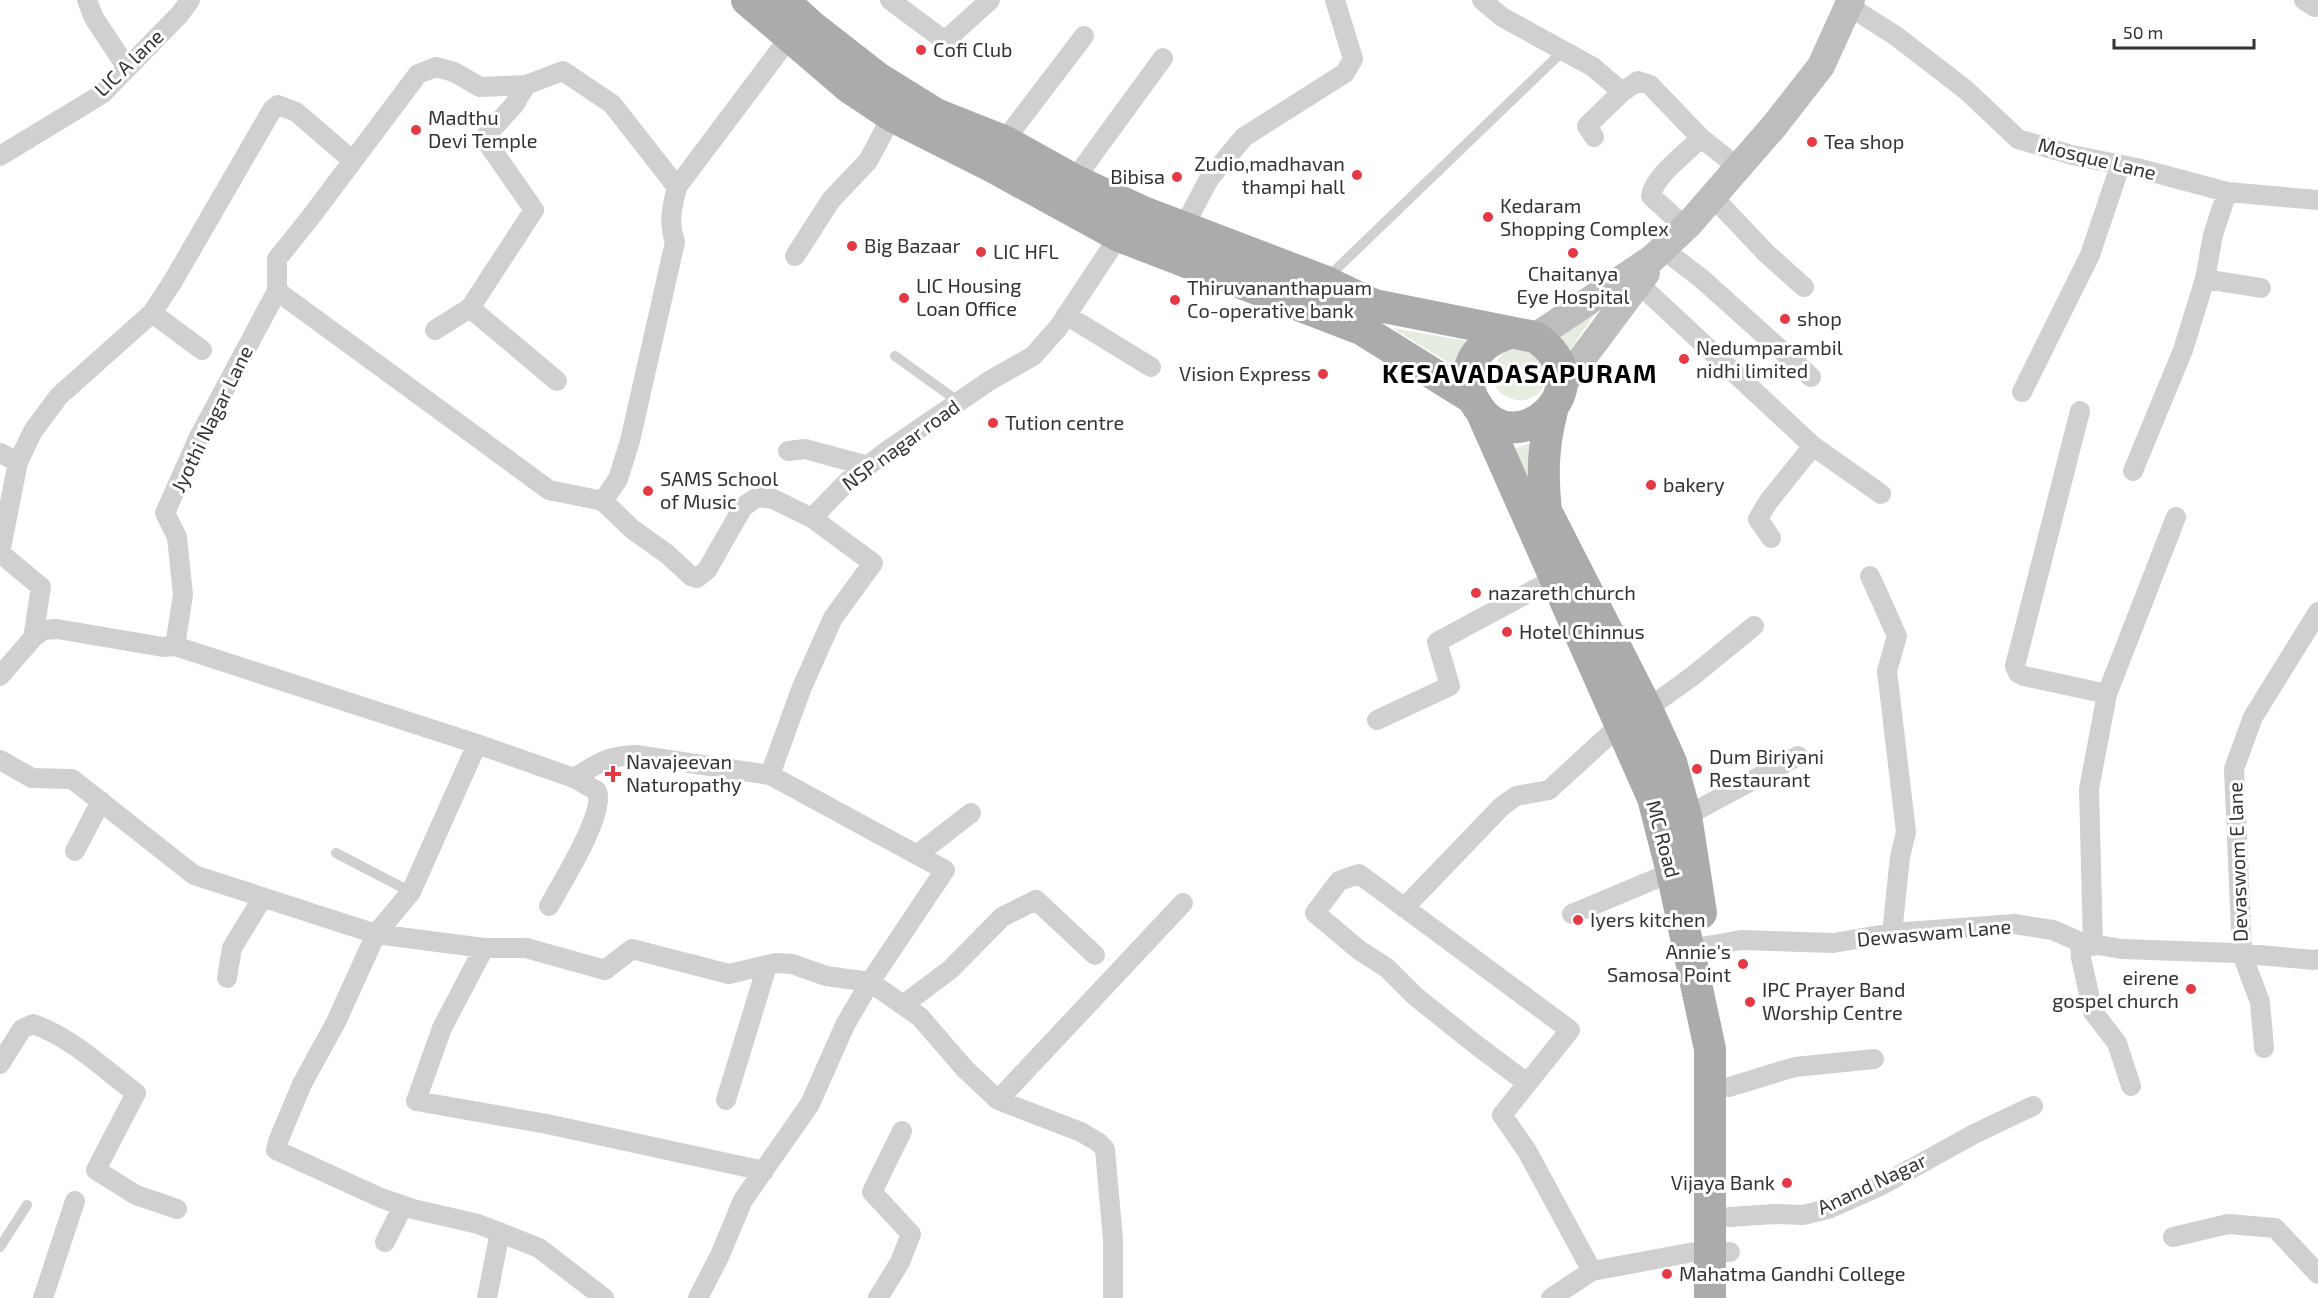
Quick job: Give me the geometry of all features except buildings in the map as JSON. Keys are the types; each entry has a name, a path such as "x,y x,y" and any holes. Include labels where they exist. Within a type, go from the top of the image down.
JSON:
{"main road":[{"path":"747,0 850,88 892,116 993,167 1119,236 1368,317 1523,335 1547,345 1557,356 1562,370 1557,397"},
{"path":"783,0 810,25 878,78 936,114 1004,141 1074,180 1143,212 1324,281 1500,424 1521,427 1531,424 1557,397 1664,249 1686,228 1739,168 1821,66 1850,3"},
{"path":"1477,406 1468,384 1475,356 1484,345 1496,337 1523,335 1664,249"},
{"name":"MC Road","path":"1557,397 1544,439 1542,478 1546,511 1634,716 1672,872 1698,947 1729,1087 1729,1217 1710,1298"},
{"name":"MC Road","path":"1477,406 1556,578 1634,716 1671,762 1686,816 1710,1049 1720,1252 1729,1298"}],"street":[{"path":"87,0 94,18 128,68"},
{"name":"LIC A lane","path":"0,156 102,94 180,14 190,0"},
{"path":"890,0 941,38 948,38 990,0"},
{"path":"1183,228 1209,179 1244,137 1345,74 1353,59 1335,0"},
{"path":"1482,0 1502,17 1593,67 1622,92"},
{"name":"Mosque Lane","path":"1850,3 1965,90 2018,138 2072,155 2137,168 2227,192 2318,200"},
{"path":"1004,141 1084,36"},
{"path":"603,501 618,479 630,441 675,242 671,229 670,212 677,187 789,38"},
{"path":"1074,180 1163,58"},
{"path":"677,187 612,104 563,70 526,85 480,87 453,72 436,67 428,69 418,74 310,218 276,259 277,291 549,490 603,501 632,530 667,554 694,578 707,570 743,507 758,497 773,499 812,518 873,563 833,618 802,687 770,775"},
{"path":"1594,137 1587,126 1622,92 1638,81 1650,85 1701,138 1739,168"},
{"path":"435,330 470,308 534,210 484,138 514,105 526,85"},
{"path":"33,638 40,587 0,553 9,458 59,396 152,313 179,272 272,110 278,105 296,112 352,160"},
{"path":"795,256 831,200 868,161 892,116"},
{"path":"1686,228 1651,196 1652,188 1701,138"},
{"path":"2022,392 2090,255 2120,166"},
{"path":"2133,471 2183,350 2205,279 2213,235 2227,192"},
{"path":"1712,196 1767,253 1804,287"},
{"name":"NSP nagar road","path":"812,518 846,483 868,466 989,381 1033,356 1066,315 1119,236"},
{"path":"1664,249 1702,279 1811,378"},
{"path":"2205,279 2261,288"},
{"path":"1638,283 1813,446 1881,494"},
{"name":"Jyothi Nagar Lane","path":"175,646 183,595 177,537 165,513 198,438 277,291"},
{"path":"470,308 557,381"},
{"path":"152,313 202,350"},
{"path":"1066,315 1151,368"},
{"path":"2080,411 2014,666 2018,673 2024,676 2107,694"},
{"path":"1770,538 1758,519 1768,502 1813,446"},
{"path":"788,451 805,449 868,466"},
{"path":"2132,1086 2117,1043 2094,1012 2087,944 2089,789 2107,694 2176,518"},
{"path":"1870,576 1897,636 1887,671 1905,832 1900,856 1892,933"},
{"path":"1377,720 1450,686 1437,642 1556,578"},
{"name":"Devaswom E lane","path":"2264,1048 2260,1002 2242,954 2234,769 2253,717 2318,612"},
{"path":"1404,908 1501,807 1516,796 1549,790 1634,716 1694,675 1754,626"},
{"path":"0,676 33,638 43,630 57,629 152,645 175,646 477,744 574,778 597,791 599,800 585,840 549,906"},
{"path":"477,744 411,892 376,934 336,1022 302,1084 276,1150 381,1198 403,1206 478,1224 539,1248 604,1298"},
{"path":"574,778 597,763 614,756 636,755 770,775 945,870 870,982 845,1024 810,1104 743,1200 720,1255 698,1298"},
{"path":"1686,816 1798,756"},
{"path":"0,760 32,778 72,779 194,875 376,934 484,948 526,948 605,970 632,949 729,974 776,963 792,964 826,976 870,982 920,1017 965,1069 998,1101 1082,1132 1105,1149 1113,1240 1113,1298"},
{"path":"75,851 101,801"},
{"path":"918,855 971,813"},
{"path":"1572,914 1672,872"},
{"path":"1527,1083 1415,996 1387,968 1359,950 1315,913 1339,881 1359,873 1570,1030 1502,1115 1527,1151 1592,1271"},
{"path":"227,978 232,948 262,897"},
{"path":"903,1005 951,969 1002,917 1036,900 1095,955"},
{"path":"998,1101 1183,903"},
{"name":"Dewaswam Lane","path":"1698,947 1741,940 1833,943 1892,933 2014,924 2053,930 2087,944 2122,950 2318,959"},
{"path":"484,948 442,1028 416,1101 547,1124 764,1171"},
{"path":"726,1100 767,966"},
{"path":"0,1064 22,1029 33,1024 68,1042 136,1093 96,1170 136,1195 177,1209"},
{"path":"1729,1087 1795,1067 1874,1059"},
{"name":"Anand Nagar","path":"1729,1217 1803,1215 1828,1209 1882,1185 1974,1134 2033,1106"},
{"path":"878,1298 900,1262 911,1234 872,1192 902,1131"},
{"path":"43,1298 75,1201"},
{"path":"385,1242 403,1206"},
{"path":"2173,1237 2228,1224 2275,1227 2317,1272"},
{"path":"486,1298 500,1232"},
{"path":"1551,1298 1592,1271 1694,1252 1720,1252"}],"lane":[{"path":"1324,281 1564,50"},
{"path":"895,356 959,402"},
{"path":"336,853 411,892"},
{"path":"0,1246 27,1205"}],"shaded area":[{"path":"1599,307 1568,353 1552,335"},
{"path":"1392,328 1467,341 1456,367"},
{"path":"1509,348 1536,351 1547,376 1542,389 1532,397 1521,400 1510,398 1501,393 1494,384 1492,373 1497,361"},
{"path":"1531,443 1532,483 1513,449"}],"place":[{"name":"Cofi Club","path":"921,50"},
{"name":"Madthu Devi Temple","path":"416,130"},
{"name":"Tea shop","path":"1812,142"},
{"name":"Zudio,madhavan thampi hall","path":"1357,175"},
{"name":"Bibisa","path":"1177,177"},
{"name":"Kedaram Shopping Complex","path":"1488,217"},
{"name":"Big Bazaar","path":"852,246"},
{"name":"LIC HFL","path":"981,252"},
{"name":"Chaitanya Eye Hospital","path":"1573,253"},
{"name":"LIC Housing Loan Office","path":"904,298"},
{"name":"Thiruvananthapuam Co-operative bank","path":"1175,300"},
{"name":"shop","path":"1785,319"},
{"name":"Nedumparambil nidhi limited","path":"1684,359"},
{"name":"Vision Express","path":"1323,374"},
{"name":"Tution centre","path":"993,423"},
{"name":"bakery","path":"1651,485"},
{"name":"SAMS School of Music","path":"648,491"},
{"name":"nazareth church","path":"1476,593"},
{"name":"Hotel Chinnus","path":"1507,632"},
{"name":"Dum Biriyani Restaurant","path":"1697,769"},
{"name":"Navajeevan Naturopathy","path":"613,774"},
{"name":"Iyers kitchen","path":"1578,920"},
{"name":"Annie's Samosa Point","path":"1743,964"},
{"name":"eirene gospel church","path":"2191,989"},
{"name":"IPC Prayer Band Worship Centre","path":"1750,1002"},
{"name":"Vijaya Bank","path":"1787,1183"},
{"name":"Mahatma Gandhi College","path":"1667,1274"}],"district":[{"name":"KESAVADASAPURAM","path":"1520,374"}]}
